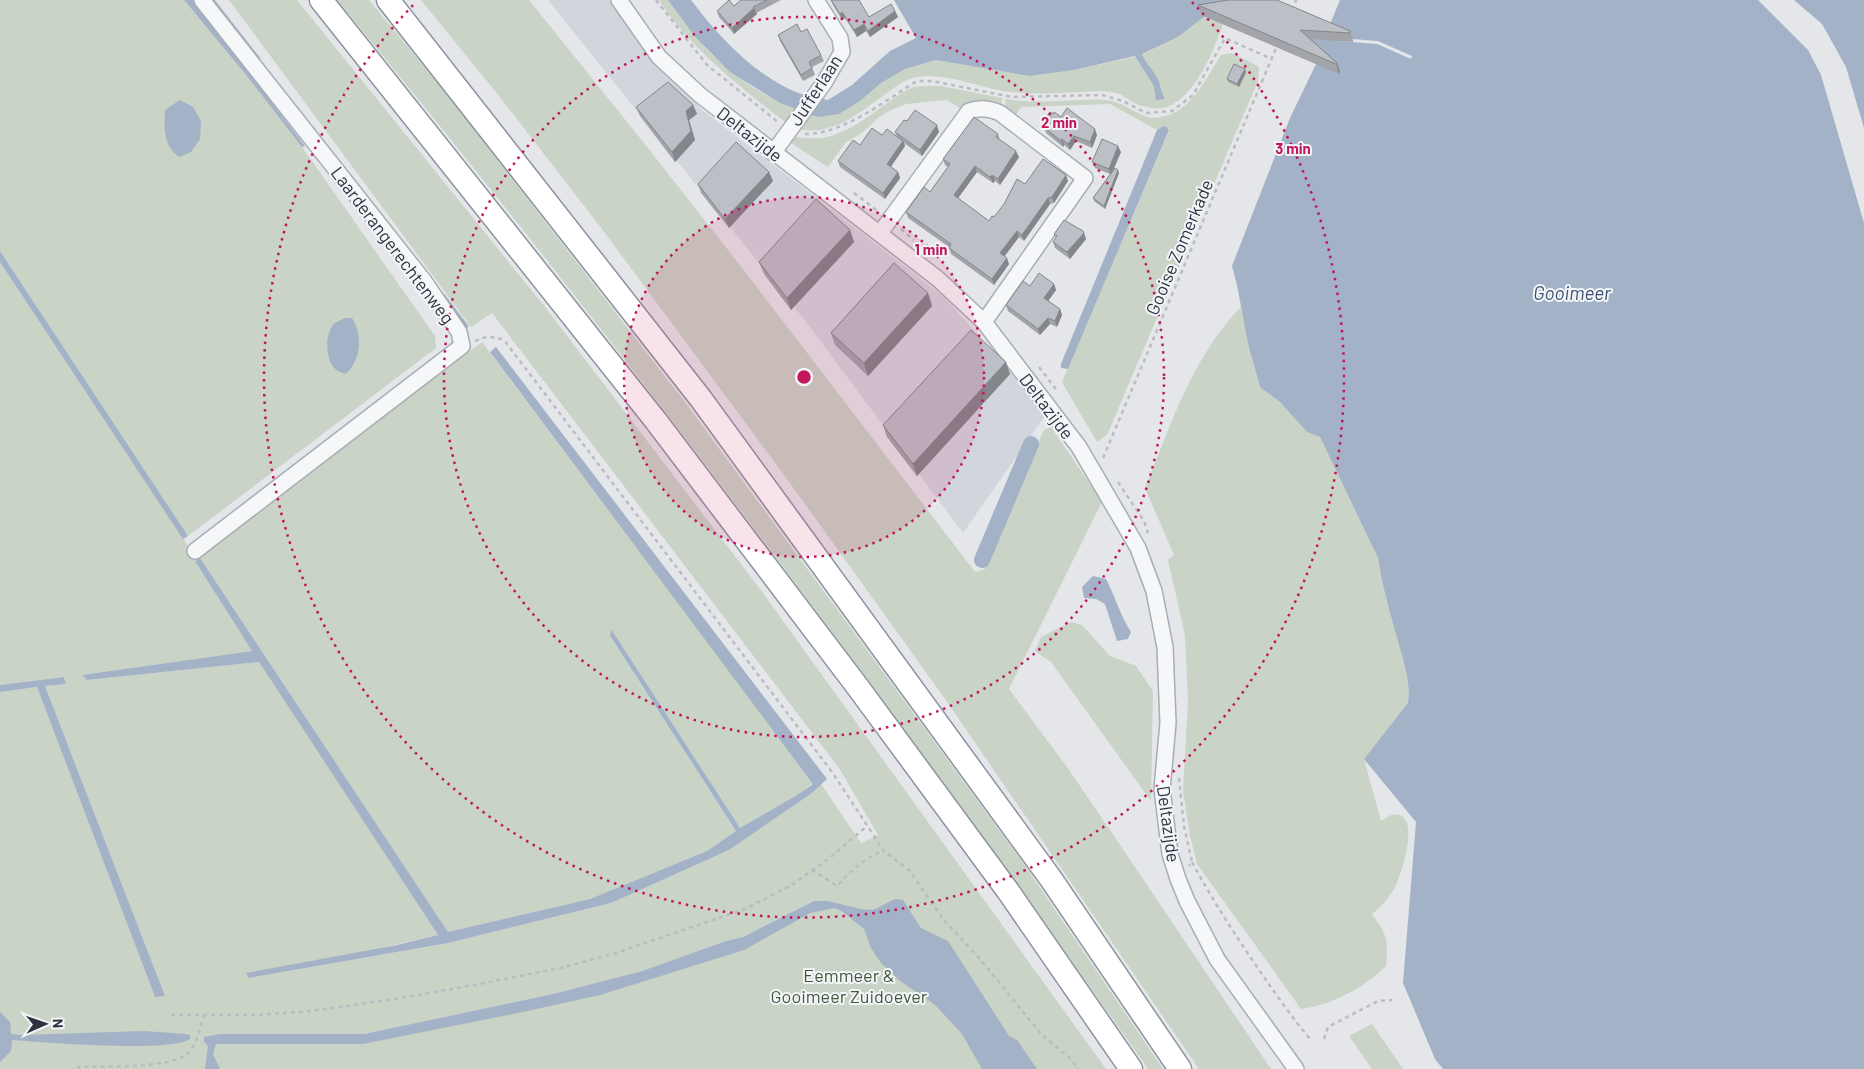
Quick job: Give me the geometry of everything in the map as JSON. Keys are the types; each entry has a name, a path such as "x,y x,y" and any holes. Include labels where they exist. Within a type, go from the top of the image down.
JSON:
{"highway":[{"path":"321,0 680,452 857,686 1008,891 1131,1069"},
{"path":"388,0 701,399 1051,879 1180,1069"}],"street":[{"name":"Laarderangerechtenweg","path":"195,551 462,346 459,332 424,281 202,0"},
{"name":"Deltazijde","path":"619,0 659,57 700,95 938,279 984,322 1007,355 1036,389 1079,447 1138,548 1154,591 1165,647 1168,723 1162,789 1170,854 1187,901 1217,958 1296,1069"},
{"name":"Jufferlaan","path":"773,153 824,83 842,52 840,38 816,0"},
{"path":"880,233 969,111 974,109 990,109 1000,113 1085,178 984,322"}],"path":[{"path":"656,0 707,65 805,134 819,134 838,129 917,81 932,81 1012,97 1102,95 1124,101 1146,113 1172,111 1193,95 1225,38 1272,59"},
{"path":"1291,12 1296,0"},
{"name":"Gooise Zomerkade","path":"1103,458 1274,52 1277,46 1283,48"},
{"path":"462,346 484,337 494,336 504,340 832,772 884,851 910,871 943,919 981,960 1041,1034 1071,1059 1078,1069"},
{"path":"171,1015 254,1015 312,1011 395,999 565,967 616,953 745,909 792,885 832,856 867,826"},
{"path":"812,870 837,886 871,855 884,851"},
{"path":"1192,862 1234,934 1310,1039"},
{"path":"1324,1039 1328,1027 1378,1001 1392,1000"},
{"path":"78,1069 79,1067 159,1064 186,1055 194,1046 204,1015"}],"shaded area":[{"path":"548,0 610,0 623,21 702,110 944,297 1047,413 963,533 810,327"}],"green space":[{"path":"0,0 184,0 302,147 435,336 436,348 188,536 0,251"},
{"name":"Eemmeer & Gooimeer Zuidoever","path":"229,0 297,0 545,307 760,589 1106,1069 0,1069 0,692 37,687 155,997 165,996 45,686 66,684 64,677 0,685 0,262 184,539 195,561 252,651 83,675 87,680 259,662 438,935 249,978 448,943 611,903 729,850 812,793 821,784 861,843 878,835 839,768 492,313 471,327","holes":["814,901 723,953 498,1012 332,1043 220,1034 364,1034 553,994 642,971 726,941 743,937"]},
{"path":"337,0 369,0 440,86 684,401 1024,864 1163,1069 1148,1069 953,796 753,527 548,261"},
{"path":"421,0 529,0 746,273 975,572 985,569 1044,430 1051,427 1102,502 1009,689 1067,767 1271,1069 1199,1069 943,696 787,479 602,229 499,96"},
{"path":"659,0 668,0 696,38 729,70 768,96 796,109 785,122 701,51"},
{"path":"1209,13 1207,17 1223,24 1213,49 1189,91 1178,101 1166,107 1153,108 1141,106 1114,92 1027,93 1003,91 958,80 924,76 903,82 857,114 835,126 811,130 799,129 810,114 860,101 881,83 905,69 936,60 1029,76 1074,70 1139,56 1178,37"},
{"path":"1232,53 1258,66 1258,81 1107,435 1097,442 1062,382 1169,128 1163,126 1157,130 1110,104 1021,107 1014,118 1004,111 1006,99 1018,101 1105,100 1122,104 1147,117 1166,116 1176,112 1192,99 1221,55","holes":["1246,72 1239,87 1228,82"]},
{"path":"941,86 1002,98 1000,109 963,110 947,100 906,104 879,117 863,132 845,143 828,167 791,143 796,137 823,138 844,131 905,91 913,87"},
{"path":"1241,307 1248,344 1260,387 1280,402 1307,432 1320,437 1378,558 1384,589 1404,662 1409,695 1408,703 1364,759 1381,821 1391,815 1401,816 1406,822 1408,832 1408,844 1402,870 1395,887 1385,902 1372,914 1386,938 1386,966 1367,982 1347,994 1313,1007 1301,1009 1197,864 1190,836 1183,791 1188,702 1185,635 1168,560 1174,555 1145,488 1174,416 1196,370 1224,327"},
{"path":"482,342 813,783 797,795 740,828 611,630 610,637 736,831 707,851 590,899 448,932 200,558 199,553"},
{"path":"1071,622 1082,625 1110,656 1136,666 1153,691 1151,801 1051,662 1035,651 1041,637"},
{"path":"1372,1024 1403,1069 1372,1069 1349,1036"}],"water":[{"path":"184,0 193,0 203,12 305,146 302,147"},
{"name":"Gooimeer","path":"668,0 691,0 713,28 738,54 767,76 798,93 828,100 852,85 890,51 916,38 894,0 1229,0 1328,29 1340,0 1864,0 1864,1069 1443,1069 1435,1059 1403,983 1416,822 1364,759 1408,703 1409,695 1406,670 1386,599 1378,558 1320,437 1307,432 1280,402 1260,387 1248,344 1232,266 1290,118 1316,64 1324,67 1209,13 1178,37 1142,54 1158,79 1165,99 1156,100 1154,86 1135,56 1074,70 1029,76 936,60 905,69 881,83 860,101 839,114 818,117 780,103 730,72 695,37"},
{"path":"180,100 193,107 201,121 200,139 191,152 179,157 167,142 165,110"},
{"path":"1163,126 1169,130 1068,369 1061,368 1157,130"},
{"path":"0,251 188,536 183,539 0,262"},
{"path":"345,318 352,318 356,325 359,340 355,361 346,374 338,371 330,362 327,349 327,341 331,329 335,323"},
{"path":"496,347 827,779 812,793 729,850 611,903 448,943 249,978 246,973 397,945 438,935 259,662 87,680 82,675 252,651 195,561 200,558 448,932 590,899 707,851 736,831 610,636 611,629 740,828 813,784 490,352"},
{"path":"1093,576 1106,579 1131,632 1128,639 1117,641 1105,604 1096,599 1084,598 1082,587"},
{"path":"64,677 66,684 45,686 165,996 155,997 37,687 0,692 0,685"},
{"path":"895,899 903,900 921,928 948,941 1009,1036 1017,1040 1037,1069 982,1069 962,1034 937,1007 900,981 881,963 871,948 864,929 835,908 810,913 744,950 600,995 363,1044 216,1044 213,1054 220,1069 205,1069 208,1046 204,1042 204,1037 220,1034 364,1034 553,994 642,971 726,941 743,937 814,901 828,901 873,910"},
{"path":"0,1012 10,1022 11,1034 144,1031 185,1034 190,1035 190,1039 178,1043 133,1046 12,1040 11,1051 0,1062"}],"pier":[{"path":"1758,0 1794,0 1822,24 1846,67 1864,128 1864,223 1821,75 1808,50"},
{"path":"1339,38 1378,41 1412,56 1411,59 1377,44 1339,41"}],"building":[{"path":"729,0 734,6 741,0 767,0 753,7 732,28 717,11"},
{"path":"831,0 859,0 869,17 891,4 895,11 868,31 864,24 854,30"},
{"path":"1228,0 1277,0 1350,31 1350,33 1300,30 1336,64 1198,5"},
{"path":"797,24 801,32 807,29 821,55 809,62 812,68 801,75 778,35"},
{"path":"1234,64 1245,69 1237,84 1227,79"},
{"path":"668,82 693,105 686,111 691,131 672,152 636,107"},
{"path":"1067,108 1095,129 1090,142 1074,136 1068,144 1062,139 1061,141 1044,127 1045,124 1043,122 1050,112 1053,114 1054,112 1061,117"},
{"path":"915,110 937,125 920,150 895,132"},
{"path":"974,117 998,134 996,137 1016,151 998,179 992,175 990,177 975,166 954,195 989,221 1004,204 1017,179 1025,184 1043,159 1066,175 1052,197 1048,198 1022,235 1017,231 1000,253 1007,258 992,279 949,248 951,244 906,212 924,187 930,192 950,164 943,159"},
{"path":"872,128 882,135 887,129 903,141 887,164 898,172 883,193 838,161 853,140 860,145"},
{"path":"1102,139 1118,146 1109,169 1092,162"},
{"path":"736,142 769,172 725,219 698,184"},
{"path":"1115,168 1118,170 1104,206 1093,198"},
{"path":"816,199 850,230 787,298 759,262"},
{"path":"1064,220 1084,233 1067,252 1053,242 1057,236 1054,234"},
{"path":"894,263 928,293 864,363 831,333"},
{"path":"1039,273 1054,284 1044,298 1060,309 1055,321 1048,318 1038,329 1006,305 1023,281 1030,286"},
{"path":"971,330 1006,362 913,464 883,425"}],"waterway":[{"path":"212,0 258,59"},
{"path":"444,297 466,326"},
{"path":"982,560 1031,444"}]}
